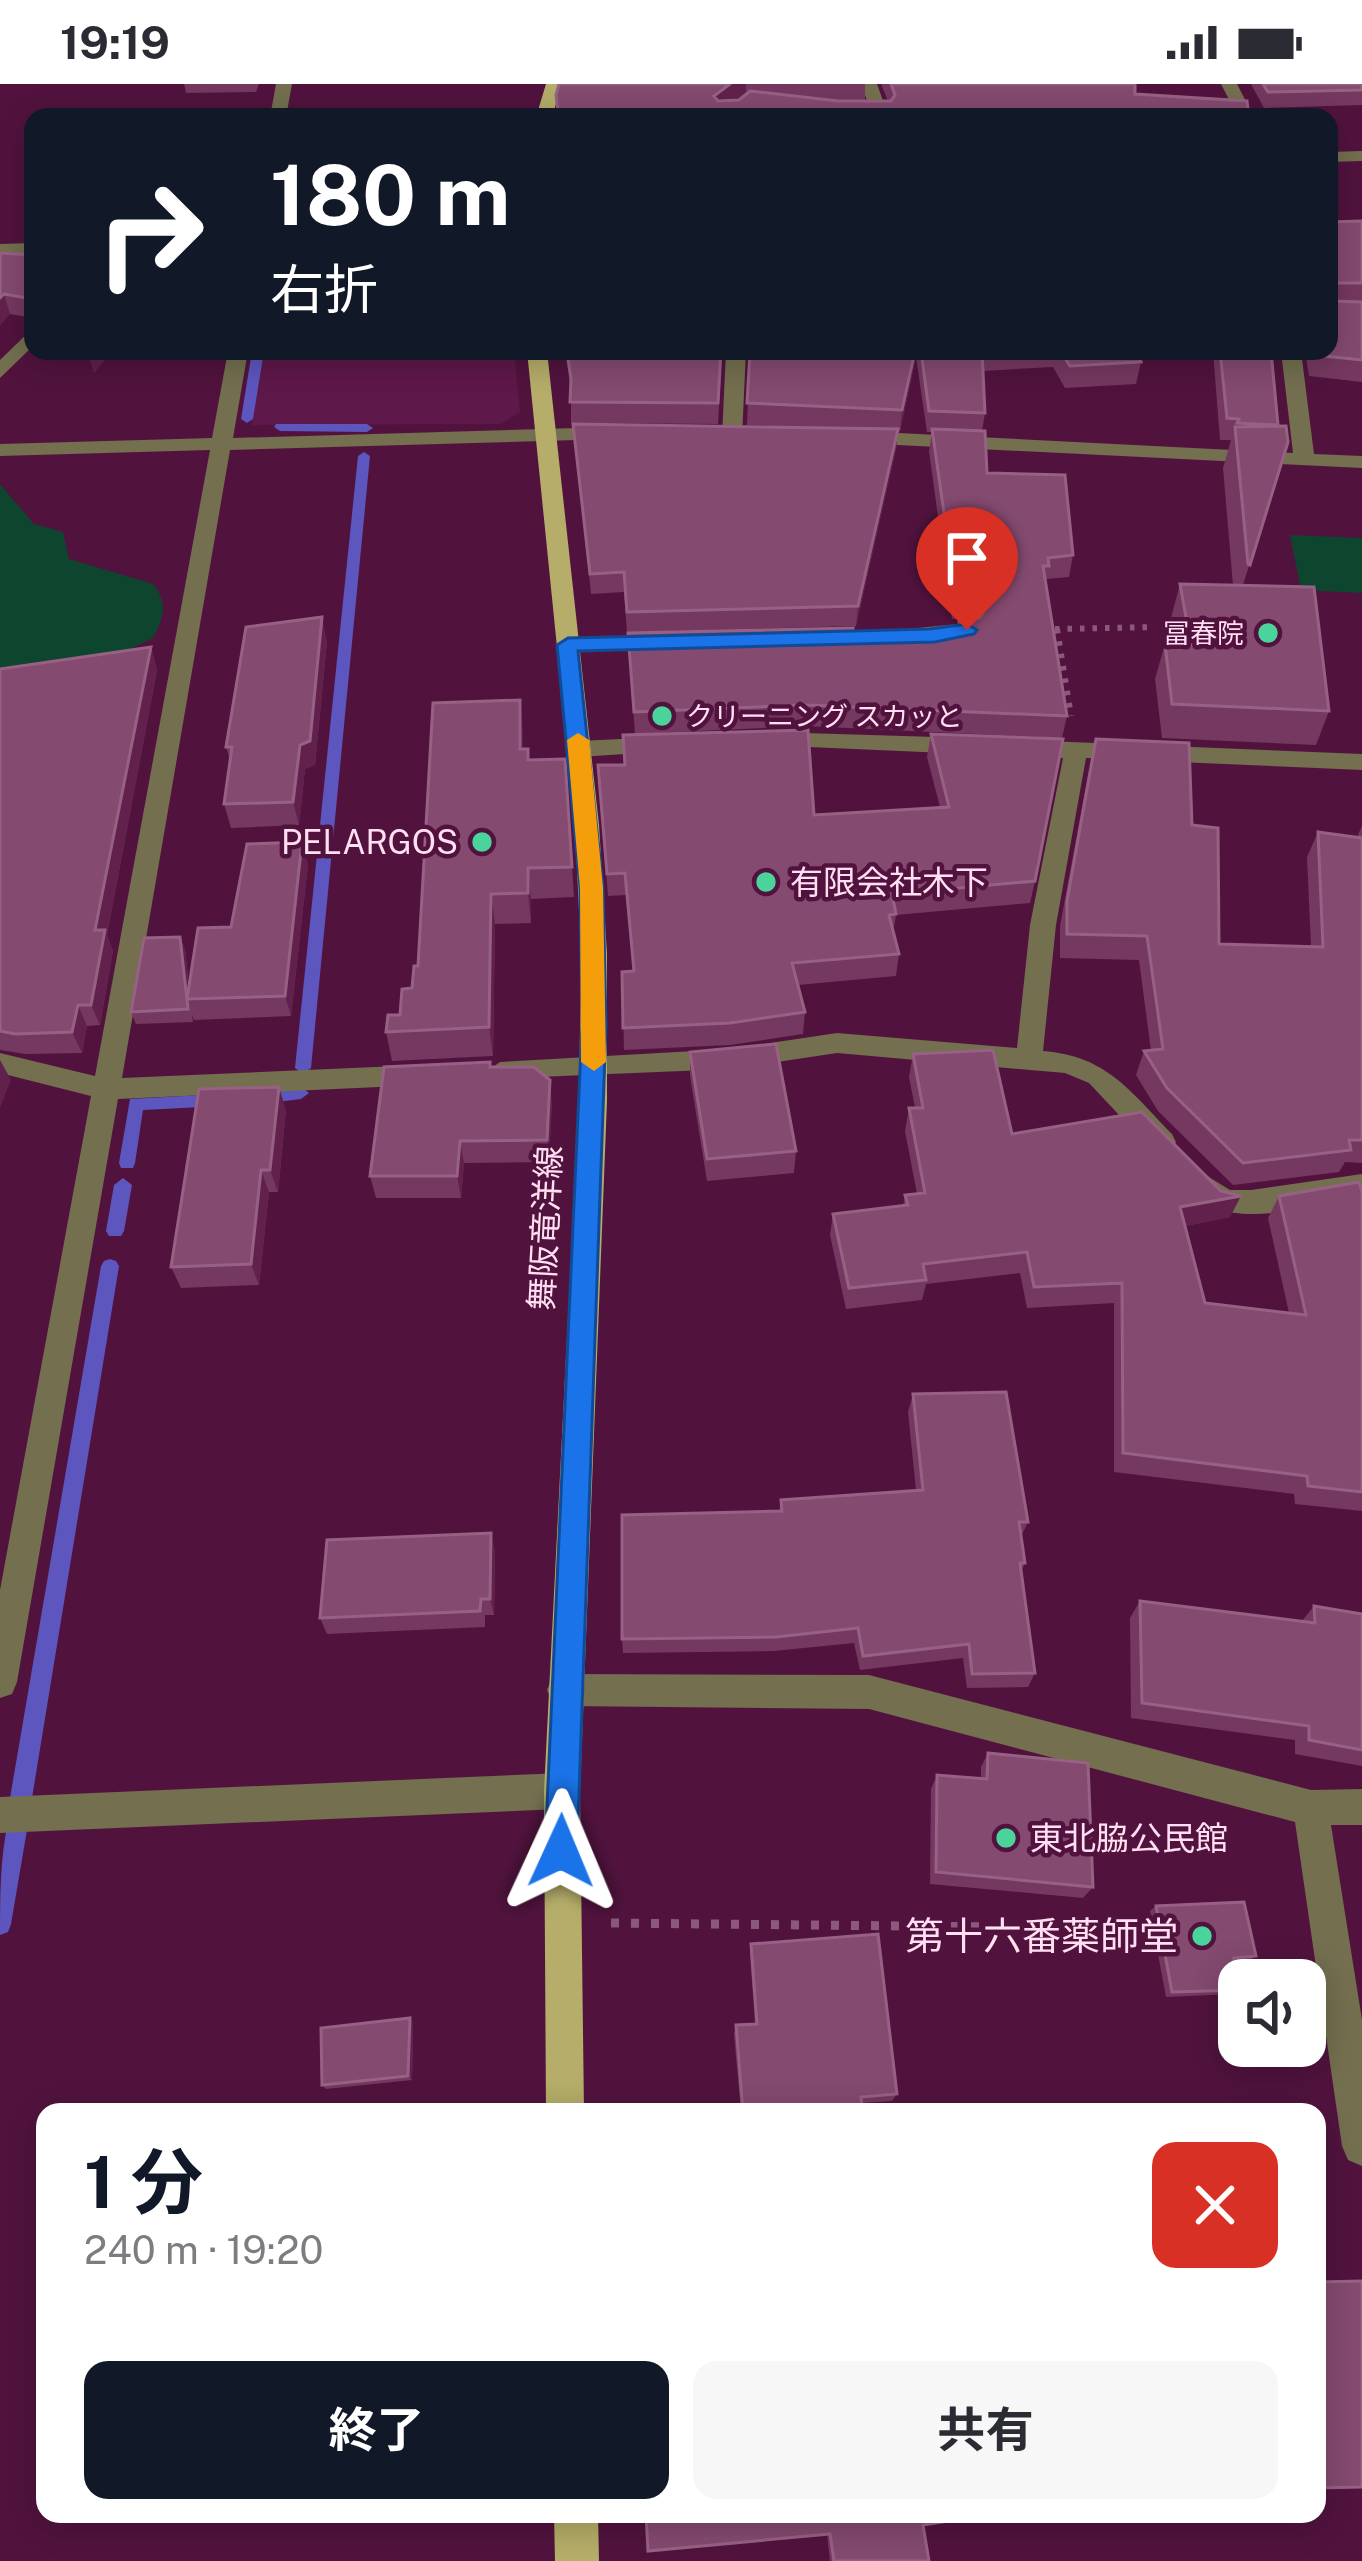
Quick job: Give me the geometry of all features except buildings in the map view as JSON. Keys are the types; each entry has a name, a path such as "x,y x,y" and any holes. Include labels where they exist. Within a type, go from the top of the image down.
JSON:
{"main road":[{"name":"舞阪竜洋線","path":"538,360 592,888 593,1067 564,1690 565,2103"},
{"path":"576,2523 577,2561"}],"street":[{"path":"0,371 24,344"},
{"path":"0,1682 106,1089 171,655 222,444 236,360"},
{"path":"709,436 742,437 737,360"},
{"path":"1292,360 1304,458"},
{"path":"0,450 638,434"},
{"path":"845,437 1362,462"},
{"path":"866,637 967,630"},
{"path":"568,645 706,641"},
{"path":"754,741 1362,762"},
{"path":"579,749 692,743"},
{"path":"1029,1059 1043,925 1076,751"},
{"path":"0,1063 106,1089 730,1059 837,1043 1029,1059 1086,1066 1224,1201 1362,1185"},
{"path":"564,1690 869,1692 1311,1808 1362,1807"},
{"path":"0,1815 562,1791"},
{"path":"1311,1808 1362,2146"}],"path":[{"path":"1036,629 1155,627"},
{"path":"1057,628 1076,751"},
{"path":"561,1926 1007,1927 1065,1940 1136,1940"}],"shaded area":[{"path":"262,360 515,360 520,412 501,424 252,425"}],"green space":[{"path":"0,484 34,524 63,532 69,559 153,584 163,610 153,638 122,653 0,673"},
{"path":"1290,535 1362,538 1362,593 1301,590"}],"waterway":[{"path":"247,419 257,360"},
{"path":"280,427 367,428"},
{"path":"303,1068 364,456"},
{"path":"261,1098 301,1093"},
{"path":"127,1163 136,1104 221,1100"},
{"path":"115,1231 123,1185"},
{"path":"21,1798 110,1266"},
{"path":"0,1924 16,1830"}],"slow traffic":[{"path":"578,740 592,888 594,1062"}],"place":[{"name":"冨春院","path":"1268,633"},
{"name":"クリーニング スカッと","path":"662,716"},
{"name":"PELARGOS","path":"482,842"},
{"name":"有限会社木下","path":"766,882"},
{"name":"東北脇公民館","path":"1006,1838"},
{"name":"第十六番薬師堂","path":"1202,1936"}],"route":[{"path":"561,1851 594,1025 592,888 568,645 935,636 943,630 967,630"}]}
